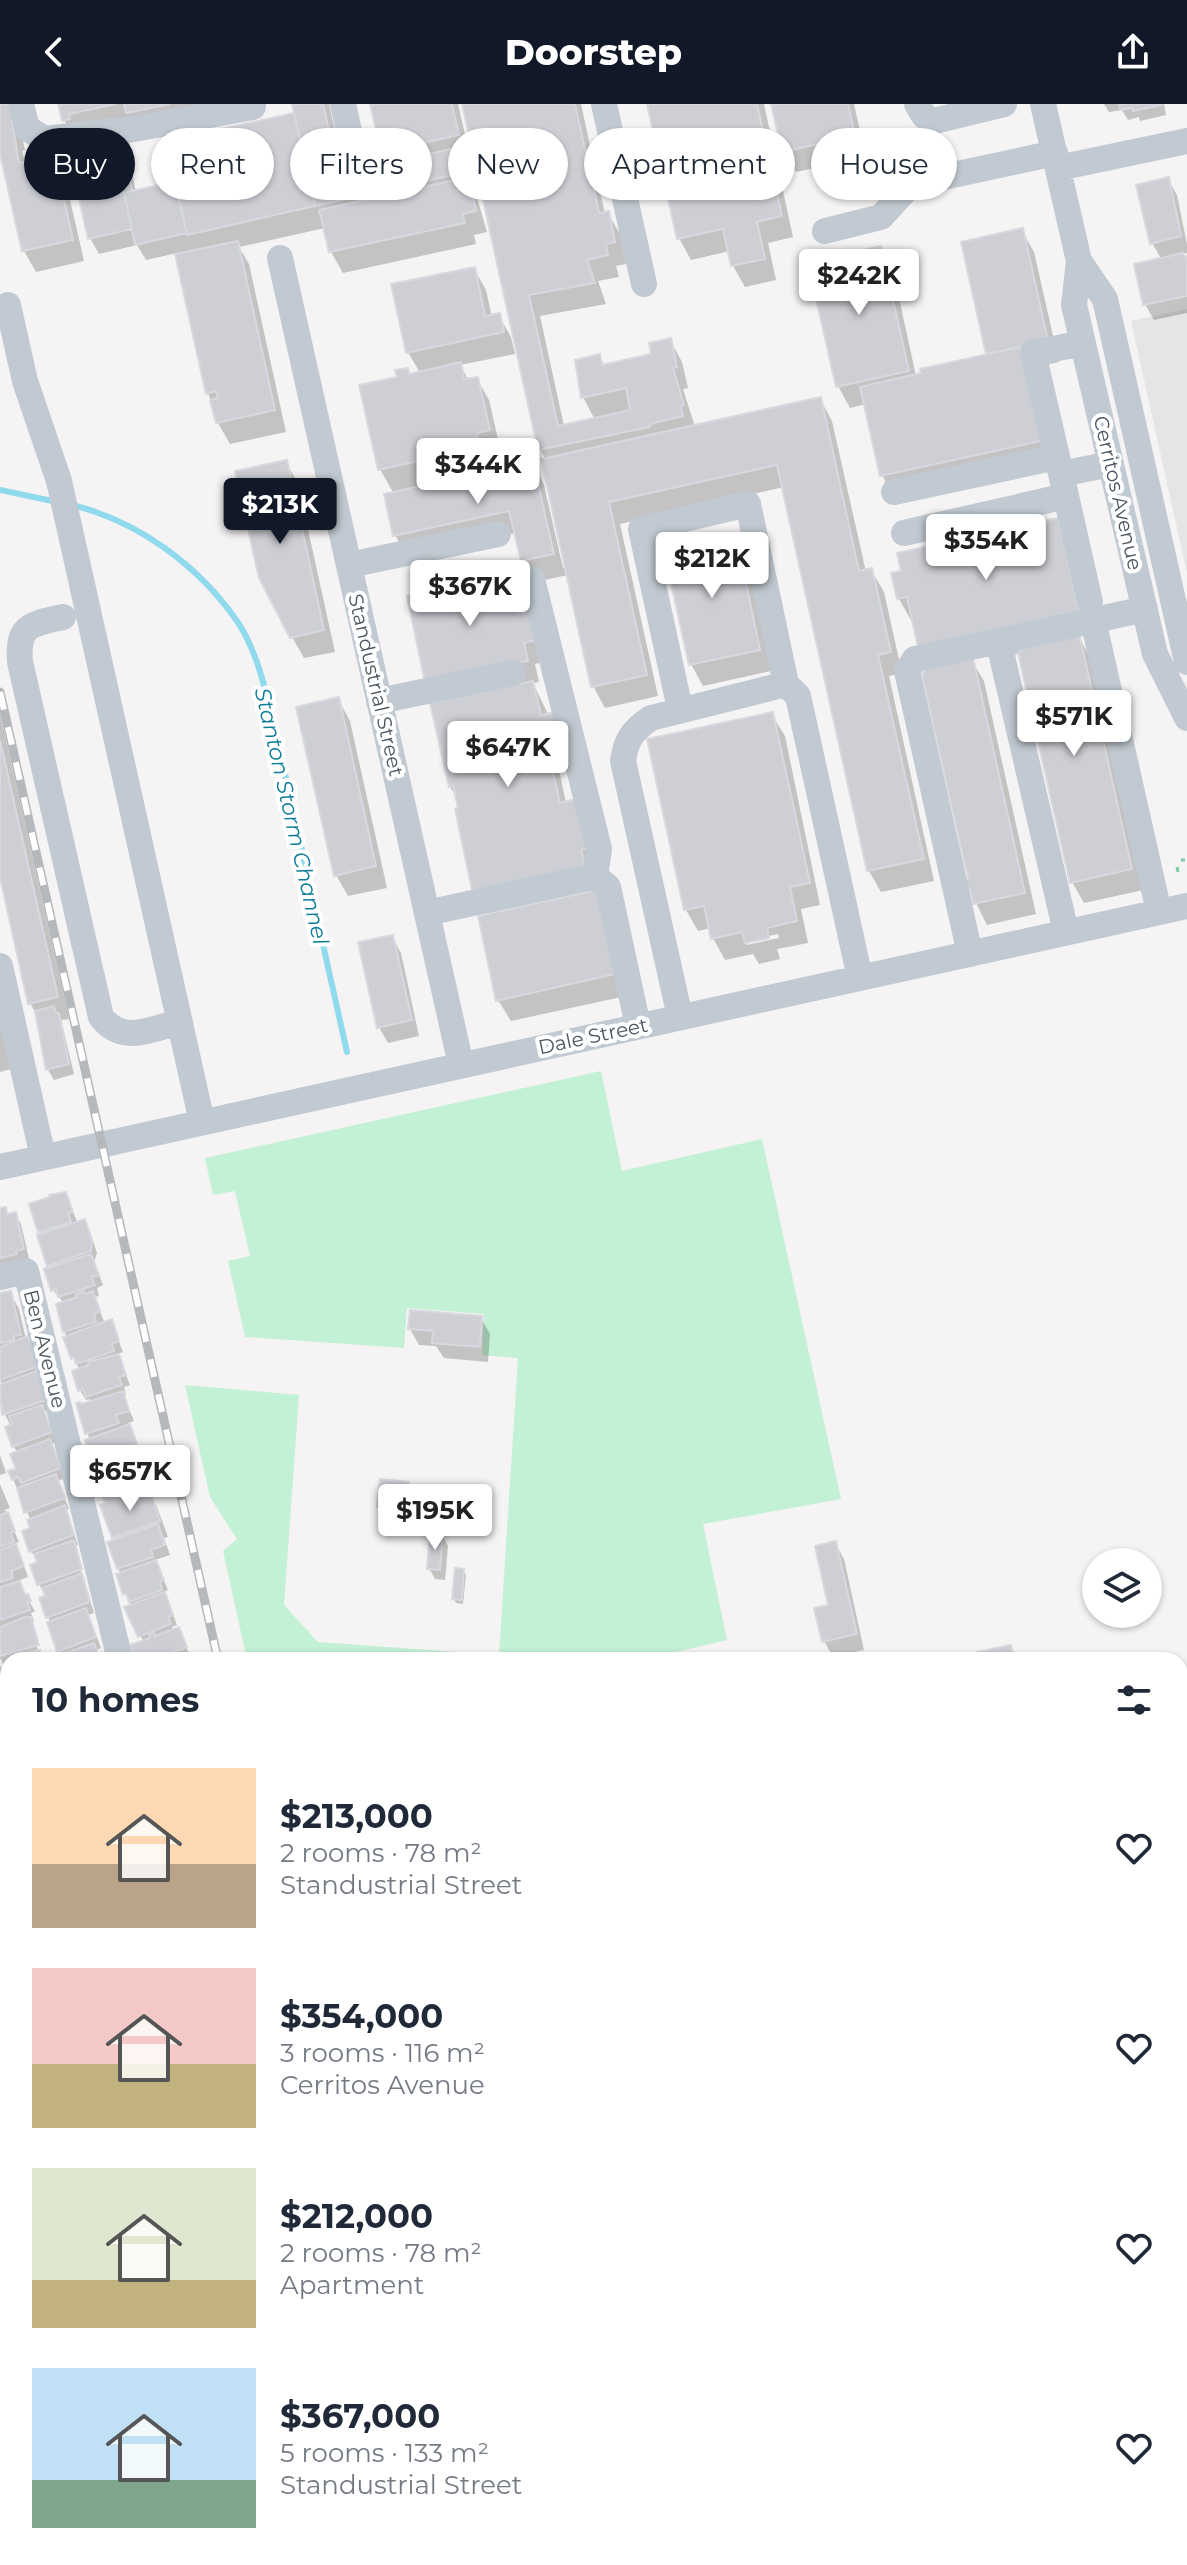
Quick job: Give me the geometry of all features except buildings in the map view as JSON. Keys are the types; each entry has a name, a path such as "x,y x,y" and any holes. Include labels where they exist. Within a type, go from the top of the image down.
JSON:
{"street":[{"path":"21,104 27,128 44,139 134,129 253,107 253,104"},
{"path":"343,104 348,128"},
{"path":"604,104 644,284"},
{"path":"917,104 924,116 934,121 1004,104"},
{"name":"Cerritos Avenue","path":"1043,104 1079,261 1074,305 1155,654 1187,718"},
{"path":"825,231 881,217 911,184 1187,141"},
{"name":"Standustrial Street","path":"280,258 461,1065"},
{"name":"Cerritos Avenue","path":"1079,261 1105,299 1187,662"},
{"path":"8,305 25,381 59,481 202,1122"},
{"path":"1083,343 1033,353 1159,912"},
{"path":"904,533 1061,476 1111,464"},
{"path":"894,492 1061,476"},
{"path":"680,709 641,529 748,504 786,684 798,696 860,978"},
{"path":"349,565 498,534"},
{"path":"532,579 599,849 595,876"},
{"path":"970,954 907,671 915,659 1013,638 1092,611 1145,609"},
{"path":"63,617 32,624 23,632 19,647 20,662 101,1017 117,1033 130,1034 180,1022"},
{"path":"1013,638 1001,652 1066,932"},
{"path":"379,701 513,673"},
{"path":"680,1017 623,761 625,742 635,729 651,718 786,684"},
{"path":"427,913 595,876"},
{"path":"595,876 608,887 638,1026"},
{"name":"Dale Street","path":"0,1167 1187,906"},
{"path":"0,966 43,1157"},
{"name":"Ben Avenue","path":"0,1277 26,1271 118,1652"}],"shaded area":[{"path":"1187,309 1187,573 1131,321"}],"green space":[{"path":"601,1071 622,1171 762,1139 841,1499 703,1524 727,1640 676,1652 499,1652 518,1358 482,1355 484,1314 407,1308 404,1348 245,1337 228,1261 250,1256 235,1191 213,1195 205,1158"},
{"path":"185,1385 299,1395 284,1605 318,1642 457,1652 245,1652 223,1551 237,1539 210,1497"}],"waterway":[{"name":"Stanton Storm Channel","path":"0,490 57,502"},
{"name":"Stanton Storm Channel","path":"72,505 120,522 165,548 221,601 248,641 270,707 347,1052"}],"railway":[{"path":"0,692 216,1652"}]}
